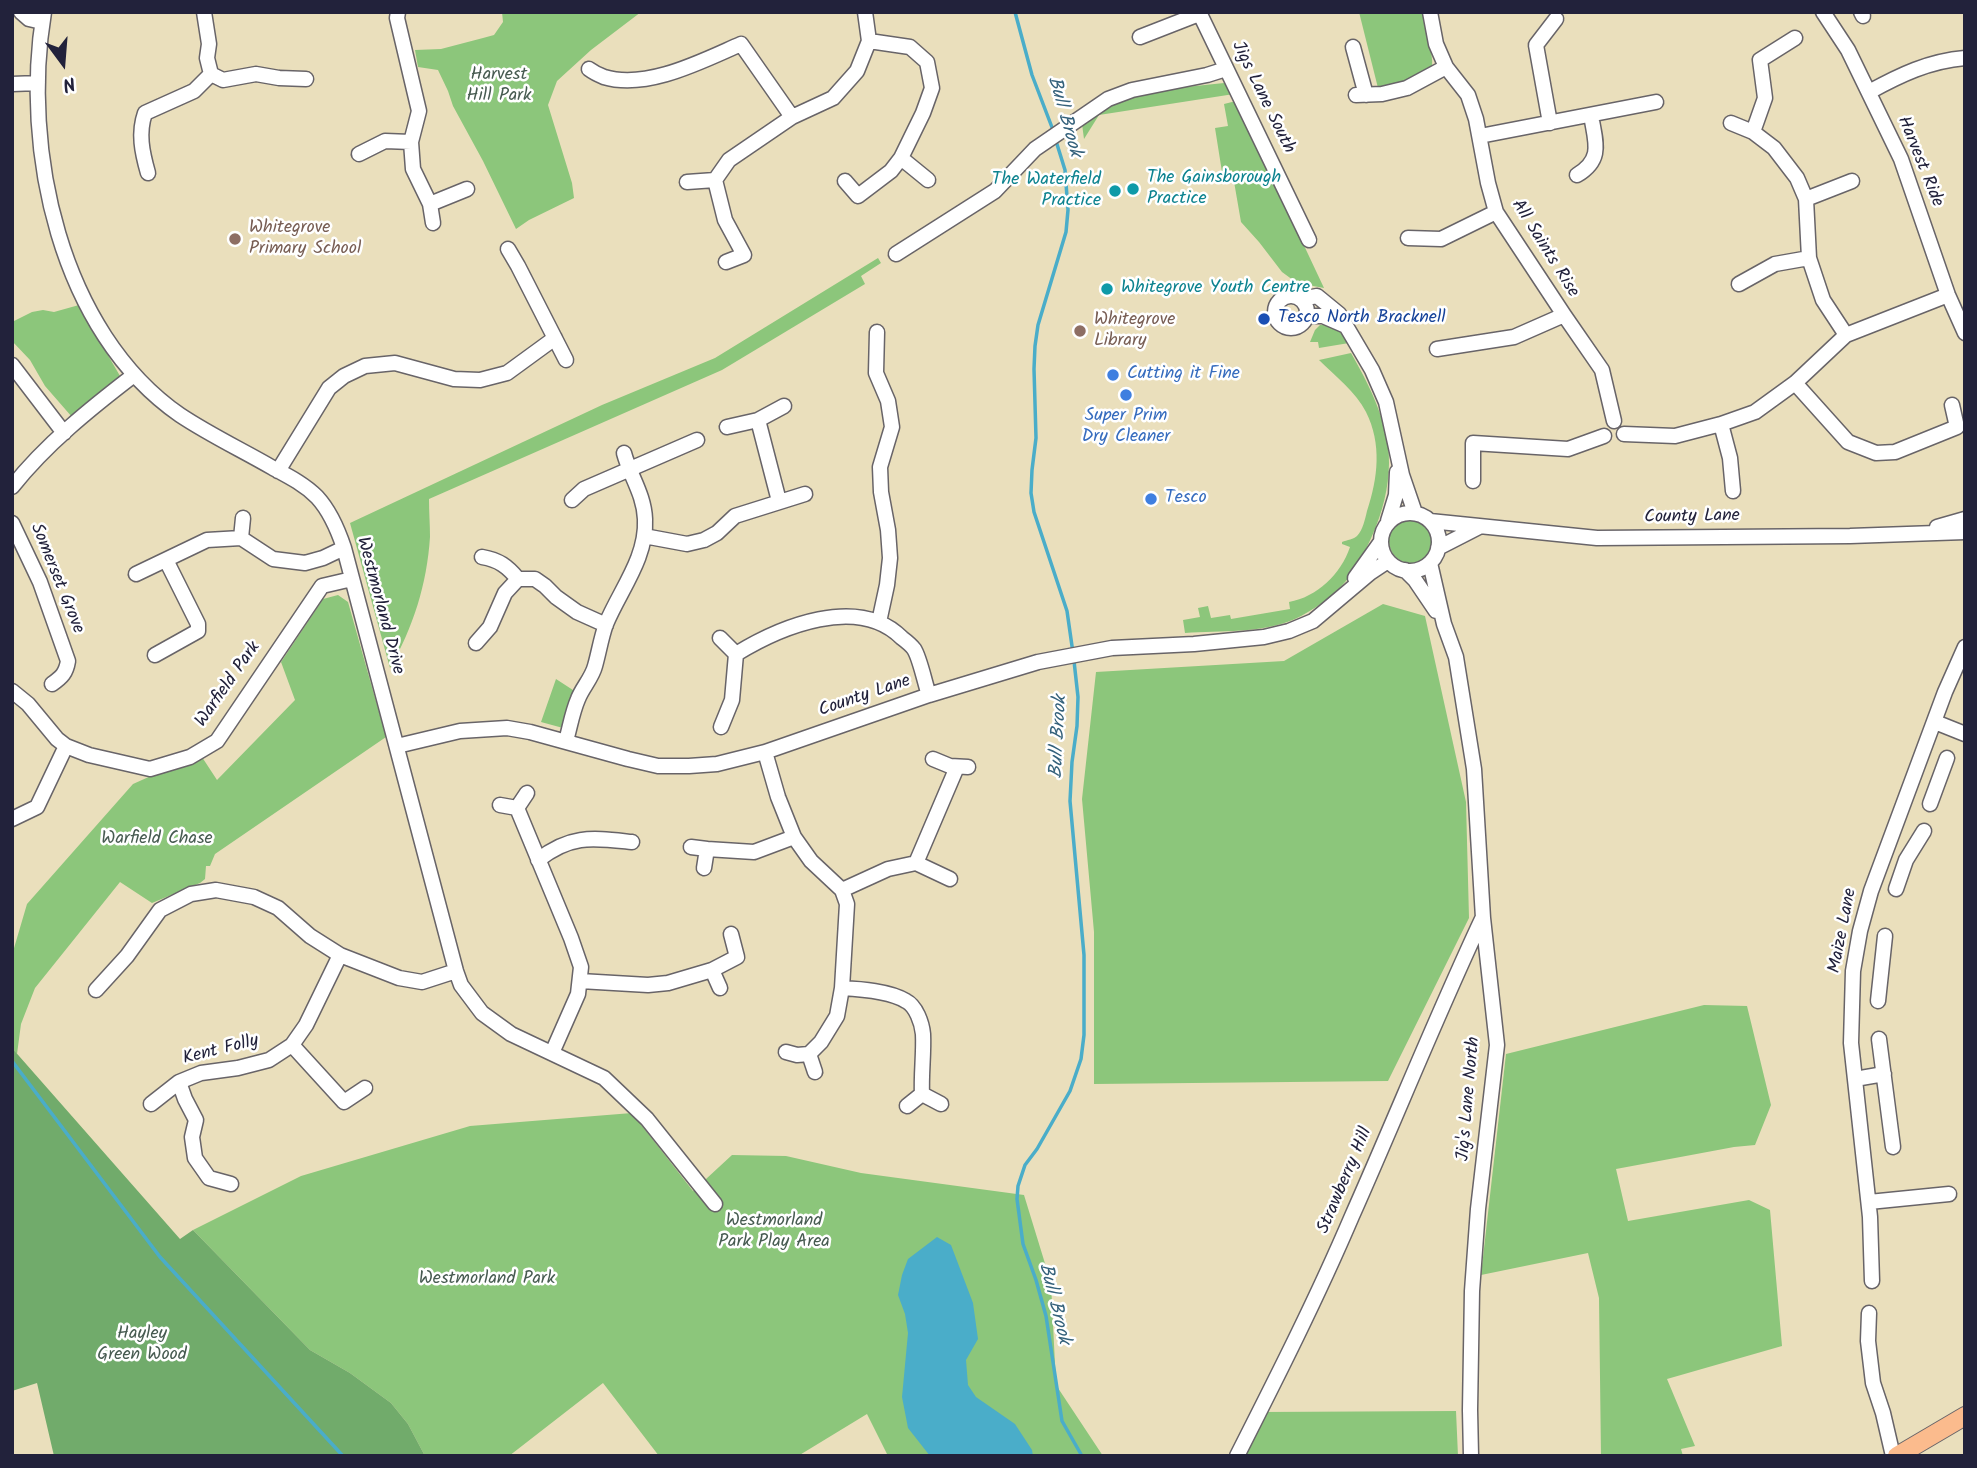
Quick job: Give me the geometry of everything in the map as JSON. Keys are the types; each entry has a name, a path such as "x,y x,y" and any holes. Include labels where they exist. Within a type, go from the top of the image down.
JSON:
{"main road":[{"path":"1895,1456 1965,1416"}],"street":[{"path":"21,12 29,19 43,17"},
{"path":"204,12 209,44 207,58 211,74 223,80 256,74 306,79"},
{"path":"398,12 399,29 419,111 411,142 413,169 430,204 433,222"},
{"path":"726,262 744,255 725,220 715,180 729,160 792,117 833,98 857,71 869,41 865,12"},
{"name":"All Saints Rise","path":"1430,12 1436,44 1446,67 1468,95 1480,136 1496,212 1602,370 1614,421 1623,426 1624,434"},
{"name":"Harvest Ride","path":"1823,12 1848,50 1900,159 1948,295 1965,333"},
{"path":"1140,37 1199,13"},
{"name":"Jigs Lane South","path":"1199,13 1310,240"},
{"name":"Westmorland Drive","path":"43,17 38,82 41,141 54,218 76,283 100,330 134,375 180,415 305,486 326,509 344,548 461,985 482,1013 511,1034 604,1078 639,1109 715,1204"},
{"path":"1550,123 1536,45 1556,19"},
{"path":"1753,132 1765,98 1760,60 1795,38"},
{"path":"845,181 858,195 891,171 901,158 932,88 927,62 910,47 869,41"},
{"path":"589,69 603,77 645,78 682,71 741,44 792,117"},
{"path":"1353,47 1361,95 1407,88 1446,67"},
{"path":"1869,92 1898,76 1930,64 1965,58"},
{"path":"896,254 995,191 1035,149 1108,99 1132,90 1226,69"},
{"path":"148,173 141,146 141,125 145,113 194,91 211,74"},
{"path":"12,84 38,82"},
{"path":"1480,136 1656,102"},
{"path":"1577,175 1589,168 1597,153 1591,115"},
{"path":"1731,123 1753,132 1774,148 1797,178 1806,199 1809,258 1823,300 1846,335"},
{"path":"359,154 385,141 411,142"},
{"path":"901,158 928,180"},
{"path":"687,182 715,180"},
{"path":"1806,199 1852,181"},
{"path":"430,204 467,189"},
{"path":"1408,238 1441,239 1496,212"},
{"path":"508,249 566,360"},
{"path":"1739,284 1775,264 1809,258"},
{"path":"1604,436 1609,441 1616,442 1624,434 1675,436 1755,412 1795,383 1846,335 1948,295"},
{"path":"1301,299 1307,309 1307,316 1301,325 1292,328 1281,325 1275,317 1280,300 1292,296 1301,299 1317,296 1339,314 1372,370 1386,402 1402,475 1415,513"},
{"path":"1307,316 1323,316 1347,326"},
{"path":"1437,349 1514,337 1564,316"},
{"path":"877,332 876,373 888,401 892,427 880,467 890,558 879,622"},
{"path":"278,471 329,388 344,376 365,366 395,363 454,379 480,380 507,373 555,338"},
{"path":"12,365 64,433"},
{"path":"12,487 64,433 134,375"},
{"path":"1795,383 1848,442 1875,453 1895,452 1957,427 1952,405"},
{"path":"727,427 758,420 783,406"},
{"path":"758,420 779,501"},
{"path":"1604,436 1605,427 1614,421"},
{"path":"1721,424 1730,458 1732,491"},
{"path":"1473,481 1473,443 1568,449 1604,436"},
{"path":"572,500 584,489 697,440"},
{"path":"566,741 578,698 595,669 606,625 632,573 644,536 645,509 638,486 628,470 624,453"},
{"path":"1388,521 1397,515 1415,513 1430,521 1437,531 1438,548 1430,563 1418,570 1405,570 1397,568 1382,553 1382,533 1396,495 1398,457"},
{"path":"644,536 687,544 704,540 717,533 735,516 805,494"},
{"path":"241,538 243,518"},
{"name":"County Lane","path":"1905,533 1965,519"},
{"name":"County Lane","path":"1430,521 1597,538 1850,536 1965,532"},
{"name":"Somerset Grove","path":"12,523 17,548 40,582 68,661 62,677 52,684"},
{"path":"1438,548 1481,526"},
{"path":"136,574 207,540 241,538 273,559 306,563 344,548"},
{"name":"County Lane","path":"1339,598 1380,543"},
{"path":"482,558 497,560 508,567 518,579"},
{"path":"155,655 198,631 198,624 166,560"},
{"name":"County Lane","path":"397,746 460,731 507,728 658,766 717,764 765,752 929,695 1028,665 1092,651 1265,637 1289,631 1313,621 1388,561"},
{"name":"Jig's Lane North","path":"1430,563 1444,624 1456,657 1474,769 1483,918 1497,1045 1478,1209 1472,1291 1471,1456"},
{"name":"Jig's Lane North","path":"1405,570 1444,624"},
{"name":"Warfield Park","path":"66,746 89,755 150,769 190,757 217,741 322,586 352,579"},
{"path":"476,643 490,627 505,593 518,579 534,579 577,612 606,625"},
{"path":"736,654 761,639 794,625 833,617 862,618 879,622 896,632 914,649 929,695"},
{"path":"720,638 736,654 732,700 721,727"},
{"name":"Maize Lane","path":"1872,1281 1869,1202 1851,1043 1853,971 1871,891 1965,646"},
{"path":"12,691 28,704 66,746 37,807 12,819"},
{"path":"1935,722 1965,734"},
{"path":"765,752 778,797 794,837 811,861 842,890 847,904 842,988 837,1016 821,1042 809,1054 786,1052"},
{"path":"1930,804 1947,758"},
{"path":"916,863 935,815 963,767 933,759"},
{"path":"1914,775 1936,784"},
{"path":"517,808 527,793"},
{"path":"500,805 517,808"},
{"path":"517,808 581,967 578,993 552,1052"},
{"path":"1896,889 1906,860 1924,831"},
{"path":"704,868 699,848 754,852 794,837"},
{"path":"538,860 553,848 569,842 591,839 632,842"},
{"path":"1886,852 1906,860"},
{"path":"842,890 888,869 916,863 950,880"},
{"path":"96,990 127,956 160,910 191,894 216,890 254,897 278,908 310,936 340,955 399,978 422,982 456,971"},
{"name":"Strawberry Hill","path":"1237,1456 1304,1323 1443,1002 1483,918"},
{"path":"580,981 648,985 668,983 712,970 737,957 731,934"},
{"path":"1878,1001 1885,936"},
{"name":"Kent Folly","path":"151,1104 179,1082 201,1073 269,1060 292,1045 306,1026 340,955"},
{"path":"712,970 720,988"},
{"path":"1853,971 1881,974"},
{"path":"842,988 886,994 908,1001 917,1014 923,1032 920,1073 922,1094"},
{"path":"1879,1039 1893,1147"},
{"path":"292,1045 345,1108 365,1088"},
{"path":"809,1054 814,1072"},
{"path":"1855,1079 1884,1074"},
{"name":"Kent Folly","path":"179,1082 196,1120 192,1136 195,1158 209,1178 231,1184"},
{"path":"922,1094 941,1104"},
{"path":"907,1106 922,1094"},
{"path":"1869,1202 1949,1194"},
{"path":"1869,1313 1868,1341 1873,1382 1895,1456"}],"green space":[{"name":"Harvest Hill Park","path":"502,12 641,12 591,50 557,81 548,105 572,183 574,198 516,229 453,106 438,70 418,67 415,50 441,49 494,35 503,22"},
{"path":"1359,12 1423,12 1432,68 1405,84 1378,88"},
{"path":"1224,83 1234,94 1099,115 1084,139 1082,124 1109,101 1157,90"},
{"path":"1236,101 1324,288 1297,283 1282,272 1241,222 1232,170 1222,172 1215,128 1228,126 1224,104"},
{"path":"878,258 881,263 861,276 865,284 722,370 429,499 430,537 422,589 406,637 390,668 350,523 602,405 715,358"},
{"path":"79,305 120,376 72,417 45,386 30,360 12,341 12,322 32,312 54,312"},
{"path":"1320,325 1339,328 1349,343 1319,348 1318,342 1310,342"},
{"path":"1351,353 1379,410 1386,434 1389,464 1388,481 1379,517 1356,567 1335,592 1295,619 1255,629 1185,633 1183,620 1200,617 1198,608 1208,606 1211,618 1230,615 1231,619 1290,609 1289,602 1318,590 1341,566 1350,547 1342,542 1357,536 1365,521 1376,474 1376,449 1371,424 1362,405 1319,360"},
{"path":"1412,518 1429,524 1435,541 1429,558 1412,564 1395,558 1389,541 1395,524"},
{"name":"Warfield Chase","path":"338,595 348,602 386,737 215,854 210,866 206,866 205,879 200,883 152,903 120,882 35,988 21,1024 17,1054 12,1048 12,955 27,904 133,784 200,754 217,780 295,700 281,662 323,599"},
{"path":"1383,604 1425,616 1466,802 1469,918 1388,1081 1094,1084 1094,932 1082,799 1096,672 1284,661"},
{"path":"556,679 576,692 563,728 541,722"},
{"path":"1704,1005 1747,1006 1771,1105 1755,1145 1616,1169 1628,1221 1749,1200 1770,1210 1782,1346 1667,1379 1695,1446 1681,1449 1683,1456 1601,1456 1599,1298 1588,1253 1481,1275 1506,1054"},
{"name":"Hayley Green Wood","path":"12,1048 180,1239 193,1230 310,1350 350,1373 391,1403 408,1424 425,1456 54,1456 37,1383 12,1391"},
{"name":"Westmorland Park","path":"632,1113 693,1191 732,1155 786,1156 861,1173 1024,1195 1051,1283 1056,1385 1103,1456 888,1456 867,1414 798,1456 659,1456 603,1383 509,1456 425,1456 408,1424 391,1403 350,1373 310,1350 193,1230 301,1176 470,1126"},
{"path":"1456,1411 1458,1456 1245,1456 1262,1412"}],"water":[{"path":"937,1237 951,1245 973,1303 978,1339 966,1360 968,1385 976,1397 1015,1424 1033,1456 930,1456 908,1428 902,1397 908,1333 898,1295 908,1259"}],"waterway":[{"name":"Bull Brook","path":"1015,12 1032,75 1053,130"},
{"name":"Bull Brook","path":"1056,141 1065,170 1068,210 1066,232 1038,325 1035,346 1036,438 1031,493 1034,512 1067,611 1073,653"},
{"name":"Bull Brook","path":"1074,661 1078,697 1070,801 1084,955 1084,1035 1081,1059 1070,1091 1025,1165 1017,1199 1023,1244 1046,1316 1062,1421 1082,1456"},
{"path":"12,1061 160,1257 343,1456"}],"place":[{"name":"The Gainsborough Practice","path":"1133,189"},
{"name":"The Waterfield Practice","path":"1115,191"},
{"name":"Whitegrove Primary School","path":"235,239"},
{"name":"Whitegrove Youth Centre","path":"1107,289"},
{"name":"Tesco North Bracknell","path":"1264,319"},
{"name":"Whitegrove Library","path":"1080,331"},
{"name":"Cutting it Fine","path":"1113,375"},
{"name":"Super Prim Dry Cleaner","path":"1126,395"},
{"name":"Tesco","path":"1151,499"}],"park label":[{"name":"Westmorland Park Play Area","path":"774,1232"}]}
